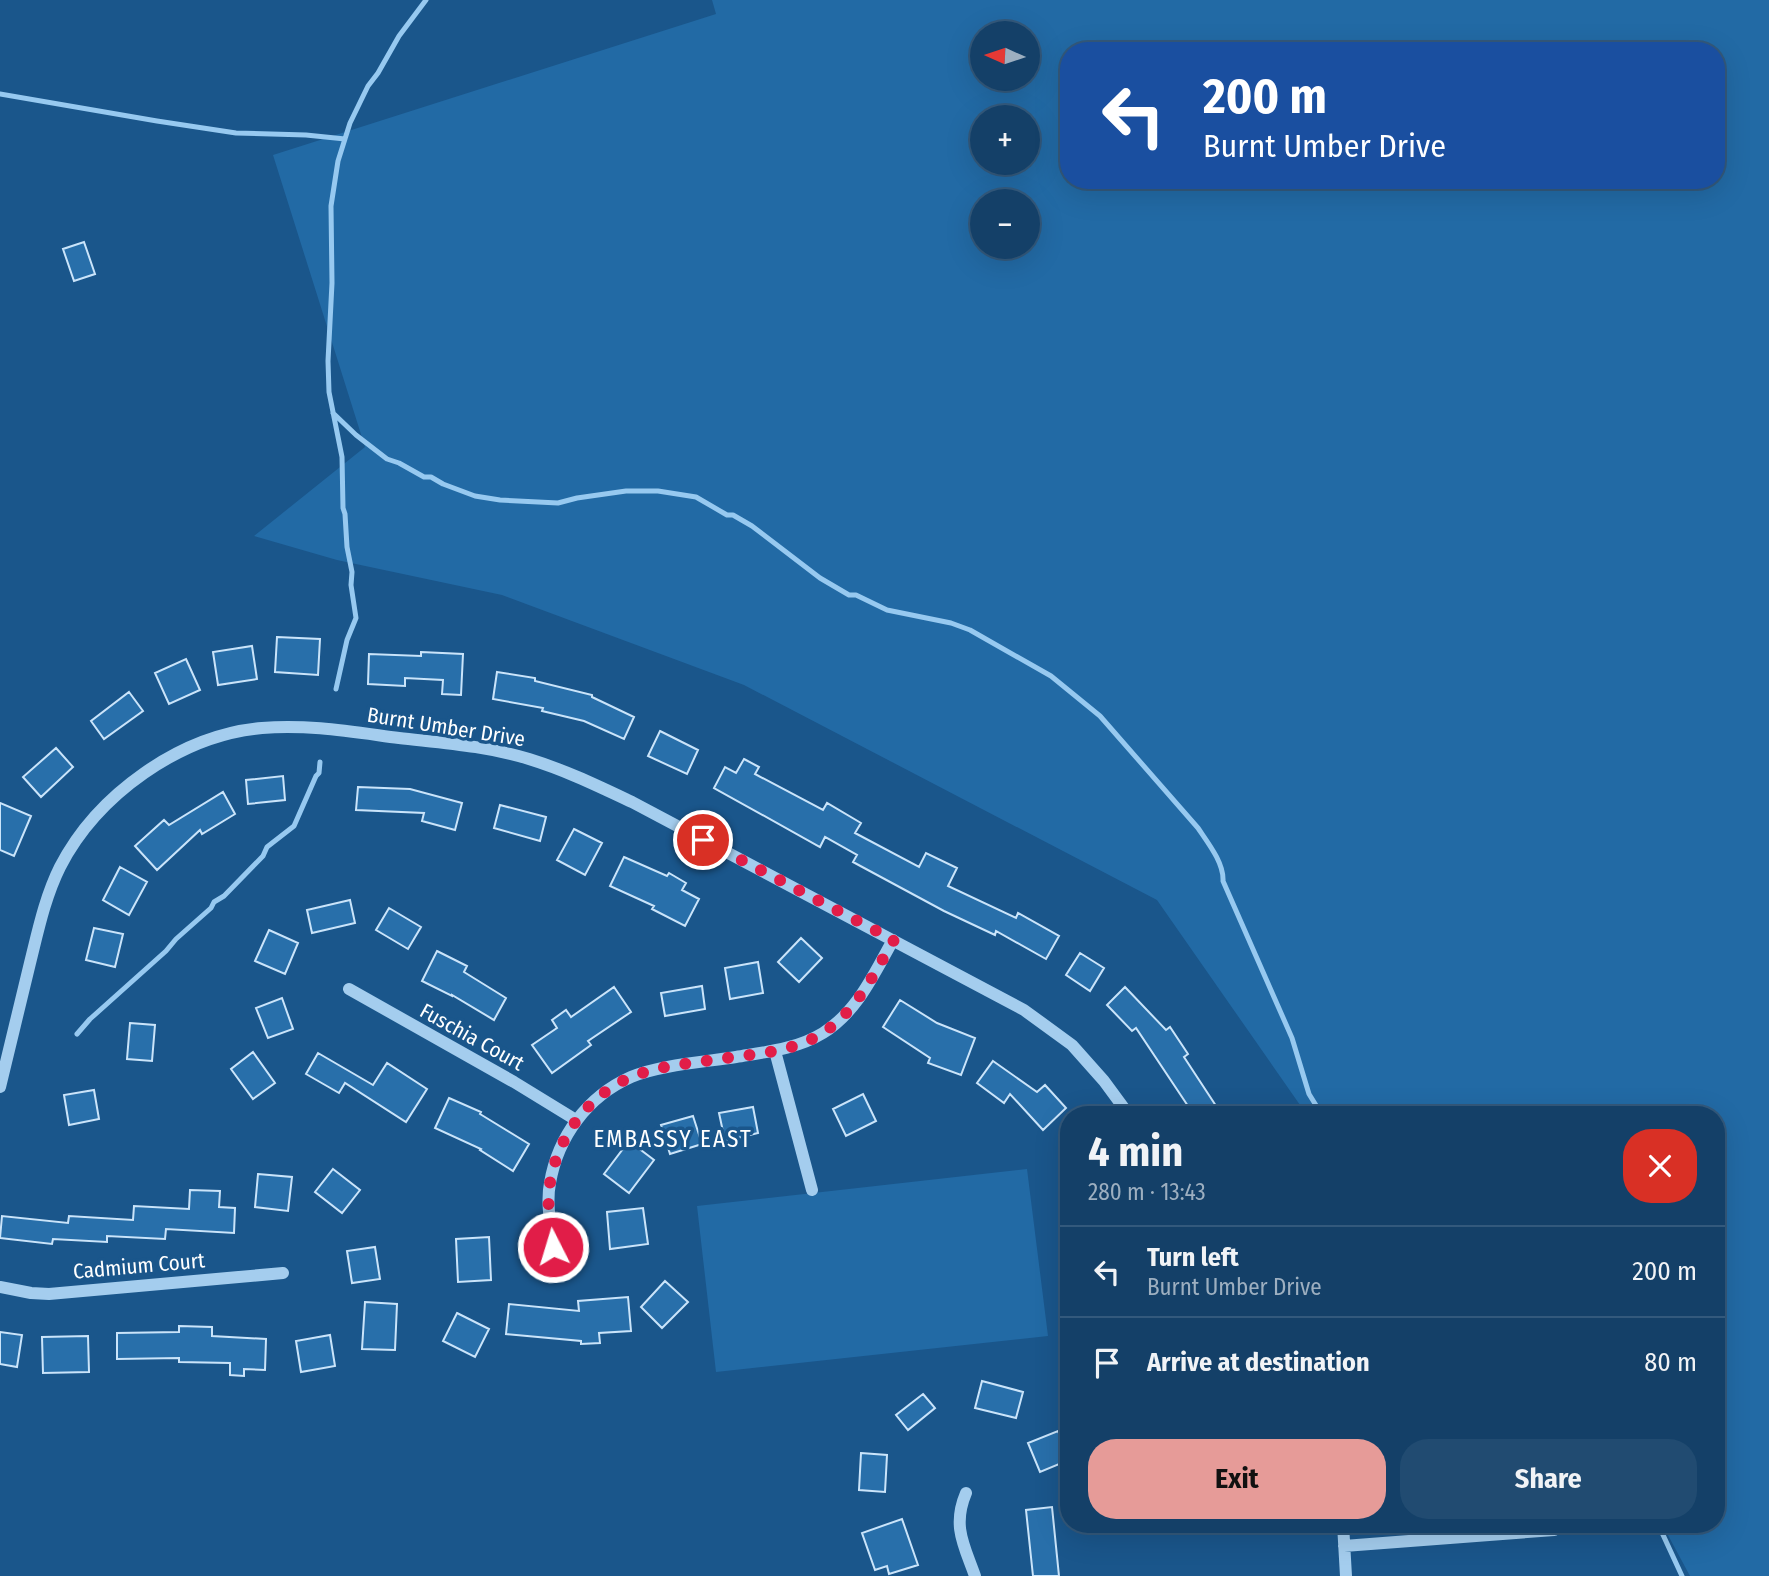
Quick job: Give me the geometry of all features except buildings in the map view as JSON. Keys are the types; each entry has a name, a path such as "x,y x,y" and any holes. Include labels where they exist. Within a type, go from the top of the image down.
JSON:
{"street":[{"name":"Burnt Umber Drive","path":"0,1087 44,908 61,866 81,834 117,795 160,762 196,745 232,733 286,726 324,728 489,749 567,771 632,802 1024,1010 1072,1045 1122,1106"},
{"path":"553,1247 550,1183 564,1142 576,1120 598,1098 631,1077 652,1070 775,1051 813,1039 848,1013 894,940"},
{"name":"Fuschia Court","path":"349,989 576,1120"},
{"path":"775,1051 812,1190"},
{"name":"Cadmium Court","path":"0,1287 49,1294 283,1273"},
{"path":"966,1493 960,1508 960,1534 975,1576"},
{"path":"1343,1533 1346,1576"},
{"path":"1344,1546 1514,1533"}],"shaded area":[{"path":"712,0 1769,0 1769,1576 1690,1576 1667,1533 1725,1533 1725,1106 1301,1106 1157,900 744,685 502,595 337,560 254,536 365,447 273,155 716,14"},
{"path":"1027,1169 1048,1336 716,1372 697,1206"}],"waterway":[{"path":"336,689 347,640 356,618 343,508 342,457 329,392 331,206 338,161 350,123 368,86 399,36 426,0"},
{"path":"0,94 236,133 345,139"},
{"path":"333,413 387,459 424,477 431,477 475,496 558,503 626,491 658,491 696,497 752,526 820,578 849,595 856,595 887,610 951,623 970,630 1051,676 1100,716 1198,828 1211,847 1221,867 1223,881 1292,1038 1309,1094 1316,1106"},
{"path":"77,1034 211,908 214,902 224,896 263,856 267,847 294,826 319,773 320,762"},
{"path":"1662,1533 1682,1576"}],"district":[{"name":"EMBASSY EAST","path":"673,1139"}],"route":[{"path":"553,1247 549,1198 557,1158 571,1128 598,1098 631,1077 652,1070 775,1051 813,1039 848,1013 894,940 703,840"}]}
